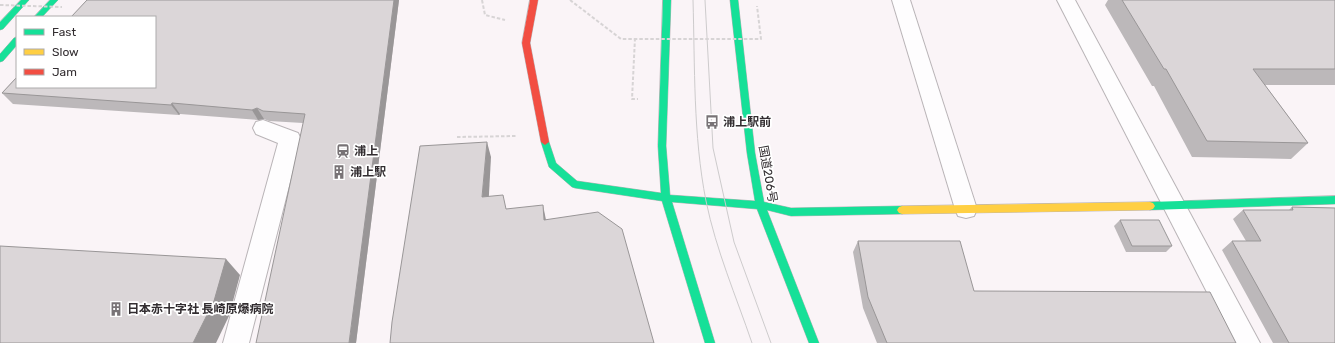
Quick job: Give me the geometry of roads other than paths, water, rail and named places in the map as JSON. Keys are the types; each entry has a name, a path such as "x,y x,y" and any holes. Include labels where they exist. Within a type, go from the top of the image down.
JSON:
{"main road":[{"path":"0,27 25,0"},
{"path":"39,16 54,0"},
{"path":"534,0 526,43 543,136 552,165 575,184 666,198 760,205 791,212 1176,206 1335,200"},
{"path":"667,0 662,146 666,198 710,343"},
{"name":"国道206号","path":"734,0 751,152 760,205 814,343"},
{"path":"0,59 16,41"}],"street":[{"path":"901,0 966,209"},
{"path":"1066,0 1247,343"},
{"path":"236,343 290,139 263,128"}],"tram line":[{"path":"693,0 697,126 706,201 715,237 752,343"},
{"path":"705,0 713,148 734,242 771,343"}],"place":[{"name":"浦上駅前","path":"712,122"},
{"name":"浦上","path":"343,151"},
{"name":"浦上駅","path":"339,172"},
{"name":"日本赤十字社 長崎原爆病院","path":"116,309"}]}
